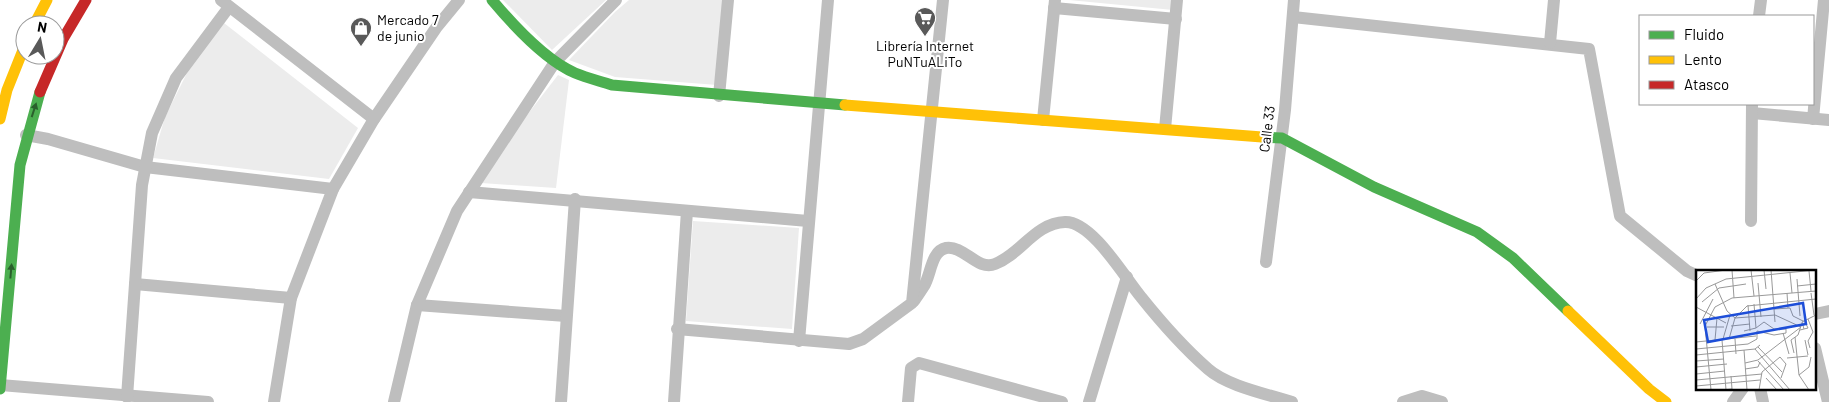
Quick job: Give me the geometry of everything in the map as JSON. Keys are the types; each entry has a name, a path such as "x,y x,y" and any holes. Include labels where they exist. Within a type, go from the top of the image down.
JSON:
{"street":[{"path":"40,15 48,0"},
{"path":"0,389 20,165 26,135 46,76 70,25 86,0"},
{"path":"274,402 291,298 333,189 374,119 436,28 459,0"},
{"path":"492,0 506,17 555,62 575,73 612,85 719,96 1282,138 1374,187 1477,232 1513,258 1649,389 1666,402"},
{"path":"394,402 417,305 457,211 555,62 616,0"},
{"path":"719,96 728,0"},
{"path":"799,341 828,0"},
{"path":"912,303 943,0"},
{"path":"1165,129 1177,0"},
{"name":"Calle 33","path":"1266,262 1282,138 1294,0"},
{"path":"1550,43 1554,0"},
{"path":"1760,15 1761,0"},
{"path":"1813,119 1824,0"},
{"path":"127,397 145,167 152,133 176,78 225,3 374,119"},
{"path":"1043,120 1054,4 1176,18"},
{"path":"1293,17 1585,47 1591,52 1620,216 1687,271 1696,275"},
{"path":"0,119 3,89 15,65"},
{"path":"1751,221 1752,108 1829,120"},
{"path":"26,135 48,139 145,167 333,189"},
{"path":"468,192 808,221"},
{"path":"561,402 575,200"},
{"path":"674,402 677,329 687,211"},
{"path":"677,329 849,344 862,339 912,303 925,284 937,253 946,248 959,250 977,262 992,265 1007,258 1032,235 1047,226 1066,222 1083,229 1127,277 1140,296 1210,371 1226,380 1292,402"},
{"path":"1089,402 1127,277"},
{"path":"135,284 291,298"},
{"path":"417,305 566,316"},
{"path":"1816,314 1829,311"},
{"path":"1816,352 1828,402"},
{"path":"908,402 911,368 919,363 1062,402"},
{"path":"0,385 127,397 208,402"},
{"path":"1733,402 1741,390"},
{"path":"1403,402 1422,396 1442,402"}],"shaded area":[{"path":"503,0 606,0 552,50"},
{"path":"629,0 725,0 717,85 615,77 569,60"},
{"path":"1069,0 1174,0 1173,10"},
{"path":"224,23 358,128 329,179 153,158 165,117 190,67"},
{"path":"558,75 569,80 556,188 481,183 514,132"},
{"path":"693,221 799,228 792,329 686,321"}],"traffic: fast":[{"path":"492,0 520,31 552,60 575,73 612,85 845,105"},
{"path":"0,389 20,165 40,92"},
{"path":"1262,137 1282,138 1374,187 1477,232 1513,258 1568,311"}],"traffic: slow":[{"path":"39,15 47,0"},
{"path":"0,119 7,90 17,65"},
{"path":"845,105 1262,137"},
{"path":"1568,311 1649,389 1666,402"}],"traffic: jam":[{"path":"40,92 63,39 86,0"}],"place":[{"name":"Librería Internet PuNTuALiTo","path":"925,37"},
{"name":"Mercado 7 de junio","path":"361,47"}]}
